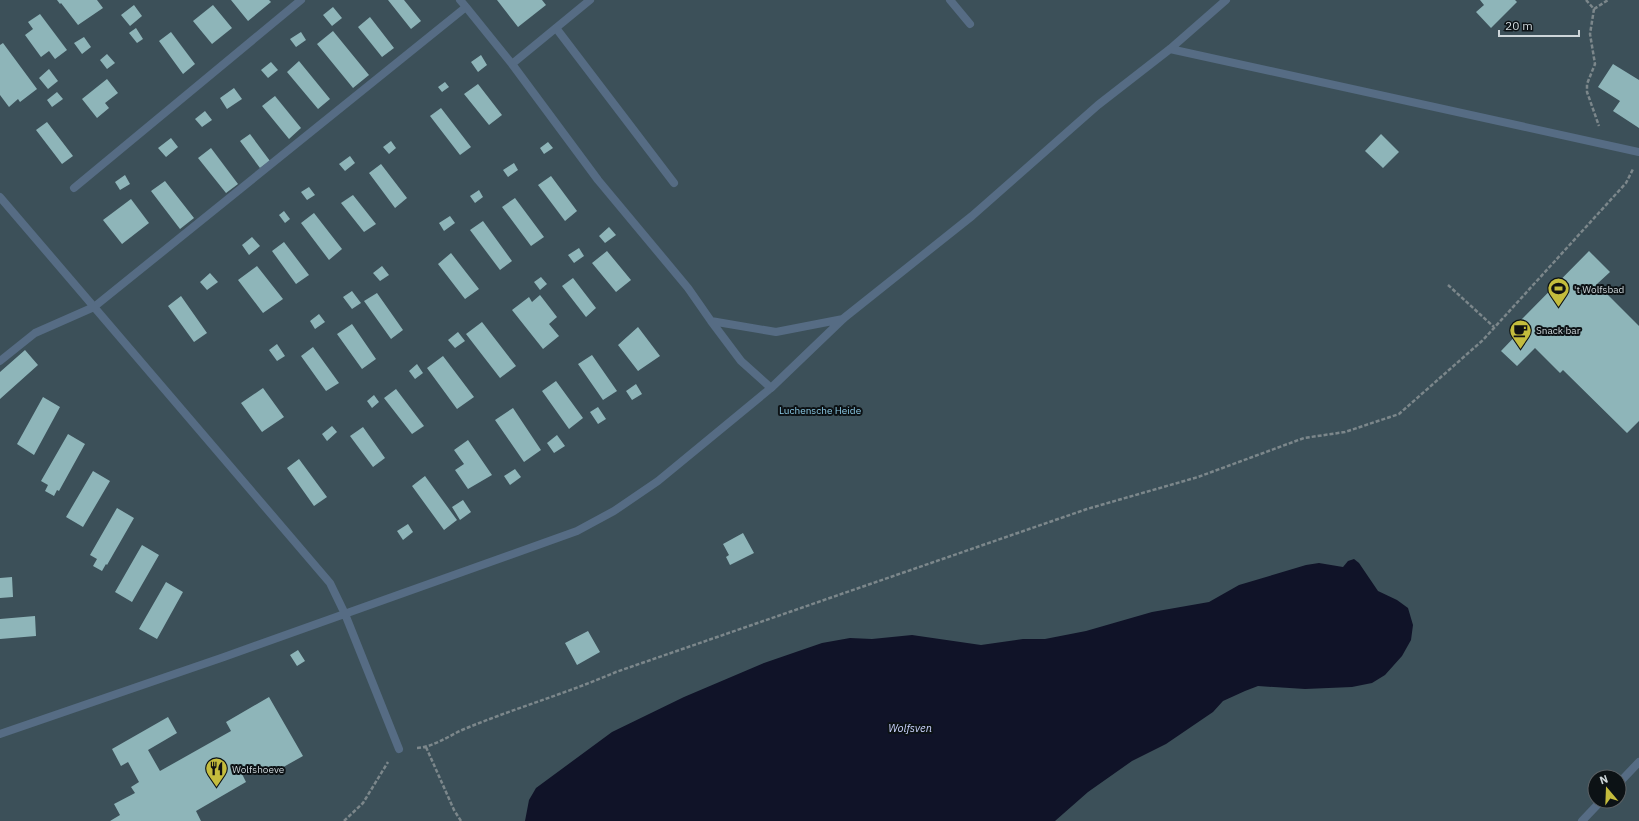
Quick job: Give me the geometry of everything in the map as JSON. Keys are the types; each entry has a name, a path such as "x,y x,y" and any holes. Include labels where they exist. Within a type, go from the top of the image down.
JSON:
{"lane":[{"path":"74,188 301,0"},
{"path":"460,0 512,64 598,180 688,288 741,361 772,388"},
{"path":"512,64 590,0"},
{"path":"950,0 970,24"},
{"path":"0,734 345,614 577,531 614,511 658,482 772,388 844,318 972,216 1098,105 1170,49 1226,0"},
{"path":"0,361 35,333 94,307 466,7"},
{"path":"556,28 674,183"},
{"path":"1170,49 1639,152"},
{"path":"0,197 330,583 345,614 399,749"},
{"path":"711,321 776,332 844,318"},
{"path":"1627,775 1639,762"},
{"path":"1582,821 1594,809"}],"path":[{"path":"1586,0 1594,9"},
{"path":"1608,0 1594,9 1590,34 1595,64 1588,84 1587,92 1591,106 1608,146"},
{"path":"344,821 363,803 388,763 399,749 426,747 462,730 575,690 616,672 1072,514 1198,477 1304,438 1345,432 1398,414 1483,340 1626,183 1636,162"},
{"path":"1448,286 1494,327"},
{"path":"426,747 454,810 461,821"}],"green space":[{"name":"Luchensche Heide","path":"0,0 1639,0 1639,821 0,821"}],"water":[{"name":"Wolfsven","path":"1354,559 1359,563 1378,591 1397,600 1408,608 1413,625 1411,640 1402,656 1385,675 1372,683 1352,687 1305,689 1258,686 1245,691 1223,701 1213,712 1166,744 1132,761 1088,792 1055,821 525,821 529,800 536,788 612,732 684,697 764,663 822,643 850,638 872,639 912,635 981,645 1023,639 1045,639 1086,631 1152,612 1209,602 1239,585 1306,565 1319,563 1343,567 1348,561"}],"building":[{"path":"57,0 97,0 103,8 78,25"},
{"path":"231,0 269,0 271,2 248,21"},
{"path":"388,0 404,0 421,21 411,29"},
{"path":"497,0 542,0 546,5 518,27"},
{"path":"1480,0 1515,0 1517,2 1491,28 1476,12 1484,5"},
{"path":"134,5 142,16 130,26 121,15"},
{"path":"213,5 232,28 212,44 193,21"},
{"path":"333,7 342,18 332,26 323,15"},
{"path":"40,14 67,50 55,59 49,51 41,57 25,35 33,29 28,22"},
{"path":"370,17 394,48 382,57 358,27"},
{"path":"136,28 143,39 137,43 129,33"},
{"path":"333,31 369,75 353,88 317,44"},
{"path":"171,32 195,64 183,74 159,41"},
{"path":"301,32 306,40 296,47 290,39"},
{"path":"84,37 91,47 82,54 74,43"},
{"path":"3,43 37,89 20,102 18,99 9,107 0,95 0,45"},
{"path":"107,54 115,63 107,69 100,60"},
{"path":"481,55 487,65 478,72 471,62"},
{"path":"299,61 330,99 318,109 287,72"},
{"path":"271,62 278,70 268,78 261,70"},
{"path":"1613,64 1639,80 1639,128 1613,111 1620,101 1598,87"},
{"path":"49,69 58,81 48,89 39,78"},
{"path":"107,79 118,93 105,103 109,108 97,118 82,99"},
{"path":"445,82 449,87 442,92 438,87"},
{"path":"478,84 502,115 489,125 464,94"},
{"path":"234,88 242,99 227,109 220,98"},
{"path":"57,92 63,99 52,107 47,100"},
{"path":"275,96 301,128 289,139 262,106"},
{"path":"441,108 471,147 460,155 430,116"},
{"path":"205,111 212,120 202,127 195,119"},
{"path":"47,122 73,156 62,164 36,130"},
{"path":"250,134 270,161 260,168 240,141"},
{"path":"1381,134 1399,152 1383,168 1365,151"},
{"path":"171,138 178,147 166,157 158,148"},
{"path":"391,141 396,148 389,154 383,147"},
{"path":"548,142 553,148 544,154 540,148"},
{"path":"211,148 238,184 226,193 198,158"},
{"path":"350,156 355,163 345,171 339,164"},
{"path":"514,163 518,170 508,177 503,170"},
{"path":"381,164 407,198 395,208 369,173"},
{"path":"125,175 130,184 120,190 115,182"},
{"path":"551,176 577,211 565,221 538,185"},
{"path":"165,181 194,218 180,229 151,191"},
{"path":"309,187 315,195 307,200 301,192"},
{"path":"479,190 483,197 475,203 470,196"},
{"path":"353,195 376,224 364,232 341,203"},
{"path":"515,198 544,237 531,246 502,207"},
{"path":"131,199 149,223 122,244 103,220"},
{"path":"284,211 290,219 285,223 279,215"},
{"path":"314,213 342,249 329,260 301,223"},
{"path":"450,216 455,223 444,231 439,223"},
{"path":"483,221 512,261 500,270 470,230"},
{"path":"609,227 616,235 605,243 599,236"},
{"path":"252,237 260,246 249,255 242,245"},
{"path":"284,242 309,275 296,284 272,251"},
{"path":"579,248 584,256 574,263 568,255"},
{"path":"607,251 631,280 616,292 592,263"},
{"path":"1589,251 1610,272 1597,284 1639,326 1639,421 1627,433 1563,370 1560,373 1535,348 1517,366 1501,351 1523,328 1518,323"},
{"path":"451,253 479,289 465,299 438,264"},
{"path":"257,266 283,299 263,313 238,280"},
{"path":"382,266 389,275 380,281 373,273"},
{"path":"210,273 218,282 207,290 200,282"},
{"path":"541,277 547,284 540,290 534,282"},
{"path":"573,278 596,308 586,317 562,286"},
{"path":"352,291 361,303 352,309 343,297"},
{"path":"377,293 403,330 391,339 364,301"},
{"path":"540,295 557,317 549,324 559,336 543,349 512,310 529,297 532,302"},
{"path":"181,296 207,333 194,342 168,306"},
{"path":"319,314 325,322 315,329 310,321"},
{"path":"482,322 516,366 500,378 466,334"},
{"path":"352,324 376,359 362,369 337,334"},
{"path":"638,327 660,356 638,371 618,345"},
{"path":"458,332 465,341 455,348 448,340"},
{"path":"277,344 285,356 277,361 269,350"},
{"path":"313,347 339,383 326,391 301,356"},
{"path":"25,350 38,365 0,399 0,372"},
{"path":"592,355 617,391 603,400 578,364"},
{"path":"443,356 474,397 457,409 427,368"},
{"path":"417,364 423,373 415,379 409,371"},
{"path":"556,381 583,418 569,429 542,391"},
{"path":"636,384 642,394 632,400 626,391"},
{"path":"263,388 284,417 262,432 241,403"},
{"path":"396,389 424,426 412,434 384,398"},
{"path":"374,395 379,402 372,408 367,401"},
{"path":"43,397 60,407 34,455 17,444"},
{"path":"598,407 606,419 598,424 590,412"},
{"path":"513,408 541,450 524,462 495,420"},
{"path":"332,426 337,432 327,441 322,434"},
{"path":"363,427 385,458 373,467 350,436"},
{"path":"68,434 85,444 59,491 57,490 54,496 45,491 48,485 41,481"},
{"path":"557,435 565,446 554,453 547,443"},
{"path":"468,440 492,475 468,489 455,470 464,464 454,450"},
{"path":"299,459 327,497 314,506 287,468"},
{"path":"515,469 521,477 510,485 504,476"},
{"path":"93,471 110,481 83,527 66,517"},
{"path":"425,476 457,520 444,530 412,486"},
{"path":"463,500 471,512 460,520 452,507"},
{"path":"117,508 134,518 102,571 93,566 97,559 90,555"},
{"path":"408,524 413,532 403,540 397,531"},
{"path":"743,533 754,553 730,565 726,557 729,555 723,544"},
{"path":"142,545 159,555 132,602 115,592"},
{"path":"12,577 13,597 0,598 0,578"},
{"path":"166,582 183,592 157,639 139,629"},
{"path":"35,616 36,636 0,639 0,619"},
{"path":"588,631 600,652 577,665 565,643"},
{"path":"298,650 305,661 297,666 290,655"},
{"path":"269,697 303,756 271,774 252,769 242,774 246,782 196,811 201,821 110,821 120,815 114,804 135,793 131,787 139,782 128,762 121,766 112,749 168,717 177,733 148,750 160,771 231,731 226,722"}],"place":[{"name":"'t Wolfsbad","path":"1559,308"},
{"name":"Snack bar","path":"1520,350"},
{"name":"Wolfshoeve","path":"216,788"}]}
